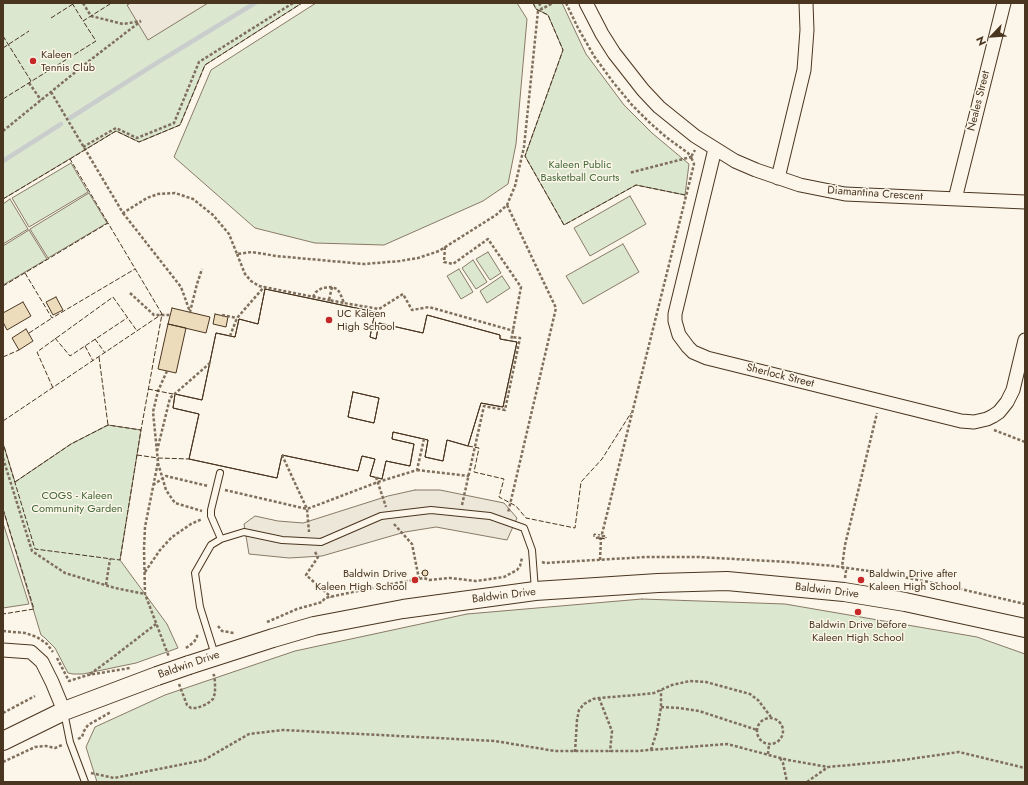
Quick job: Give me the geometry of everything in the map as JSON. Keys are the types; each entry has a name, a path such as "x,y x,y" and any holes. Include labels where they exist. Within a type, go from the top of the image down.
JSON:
{"main road":[{"name":"Baldwin Drive","path":"3,741 64,711 157,676 314,626 403,609 535,591 658,583 727,581 844,592 905,602 1025,628"}],"street":[{"name":"Diamantina Crescent","path":"586,3 602,34 628,72 659,107 701,140 742,164 778,178 808,187 845,194 1025,202"},
{"path":"778,178 804,70 808,30 806,3"},
{"name":"Neales Street","path":"955,199 1004,3"},
{"name":"Sherlock Street","path":"715,149 676,306 675,321 679,335 683,342 693,352 707,358 961,421 974,422 987,419 999,412 1007,402 1010,396 1025,340"},
{"path":"3,650 31,652 42,662 64,711"}],"lane":[{"path":"220,473 211,510 221,539"},
{"path":"216,656 200,607 195,573 211,545 221,539 244,532 282,540 321,542 381,516 431,510 490,516 524,528 532,550 535,591"},
{"path":"64,711 70,742 85,782"}],"path":[{"path":"3,131 141,21 123,24 91,16 83,3"},
{"path":"83,147 116,128 137,138 174,123 199,62 293,3"},
{"path":"539,3 542,9"},
{"path":"237,254 252,252 276,256 364,264 400,261 418,258 439,251 496,215 507,205 515,186 524,147 538,11 553,3"},
{"path":"29,83 42,100"},
{"path":"51,92 123,213 181,287 190,312 202,269"},
{"path":"629,172 691,157 701,140"},
{"path":"600,560 601,540 597,538 604,536 602,534 694,164 691,157"},
{"path":"123,213 147,198 158,194 175,193 193,199 213,215 229,234 245,274 251,281 264,287 329,301 379,309 403,294 412,310 429,307 514,331"},
{"path":"506,522 556,308 507,205"},
{"path":"445,247 444,262 453,264 488,239 521,287 511,341"},
{"path":"230,336 237,318 264,287"},
{"path":"313,297 316,292 322,288 332,287 337,289 340,293 344,303"},
{"path":"329,301 332,287"},
{"path":"130,293 154,315 170,315"},
{"path":"222,315 237,318"},
{"path":"460,513 484,406 505,410 520,338 512,337"},
{"path":"157,453 170,398 210,363"},
{"path":"167,371 158,391 153,412 158,462 162,479 166,490 175,504 206,512 212,516"},
{"path":"844,592 846,571 842,567 844,545 880,401"},
{"path":"987,419 989,427 997,432 1025,442"},
{"path":"417,470 424,439"},
{"path":"282,455 308,509 309,533"},
{"path":"3,458 32,551 65,573 106,585 146,594"},
{"path":"158,462 145,527 144,572 146,594 170,659"},
{"path":"153,486 166,476 308,509 378,482 417,470 469,476"},
{"path":"376,477 391,521 412,544 419,579"},
{"path":"144,572 160,550 172,537 191,524 212,516"},
{"path":"311,547 318,557 306,575 332,597"},
{"path":"106,585 110,559"},
{"path":"88,675 156,624"},
{"path":"70,681 88,675 133,668"},
{"path":"177,679 187,705 191,708 197,708 207,704 213,699 215,693 215,682 214,675 210,676"},
{"path":"575,752 577,720 580,710 584,704 593,699 599,698 636,696 654,693 672,685 690,681 706,682 730,688 750,694 758,700 771,717 780,721 782,725 783,734 778,742 769,744 761,741 757,730 760,722 771,717"},
{"path":"651,750 657,731 661,707 661,690"},
{"path":"3,713 35,696"},
{"path":"599,698 612,731 610,752"},
{"path":"661,707 700,711 757,730"},
{"path":"3,762 35,747 46,746 55,748 82,737 84,730 88,725 113,711"},
{"path":"81,771 114,778 122,777 204,760 249,734 283,730 495,741 555,752 610,752 727,744 828,767 903,760 959,752 1025,768"},
{"path":"768,754 769,744"},
{"path":"779,757 783,763 787,782"},
{"path":"807,782 828,767"}],"green space":[{"path":"3,3 302,3 205,65 180,125 139,142 116,131 3,199"},
{"path":"316,3 517,3 527,19 516,144 508,184 483,201 384,245 315,243 255,228 174,157 211,70"},
{"name":"Kaleen Public Basketball Courts","path":"533,3 562,3 586,54 624,105 652,133 689,164 685,195 636,185 564,225 525,156 563,50 548,15 536,9"},
{"path":"71,163 88,192 29,227 12,198"},
{"path":"89,193 107,223 48,258 30,229"},
{"path":"630,196 646,224 590,256 574,228"},
{"path":"10,199 28,229 3,244 3,204"},
{"path":"29,230 47,259 3,285 3,246"},
{"path":"623,244 639,272 583,304 566,276"},
{"path":"488,252 501,273 490,280 476,259"},
{"path":"473,260 487,282 476,289 462,268"},
{"path":"459,269 473,292 461,299 447,276"},
{"path":"502,276 510,288 487,303 480,291"},
{"name":"COGS - Kaleen Community Garden","path":"108,425 141,430 120,560 167,624 178,648 136,663 83,674 73,674 68,673 55,648 41,635 3,509 3,443 15,482 71,444"},
{"path":"3,523 29,604 3,608"},
{"path":"642,599 785,604 977,637 1025,654 1025,782 97,782 86,747 95,727 165,695 295,651 467,614"}],"shaded area":[{"path":"131,3 208,3 148,40 127,5"},
{"path":"415,490 440,490 504,503 517,518 507,540 436,527 405,532 322,556 289,558 249,554 244,524 255,516 278,521 303,523 388,496"}],"building":[{"path":"265,289 375,312 370,337 376,339 379,323 423,333 427,315 500,335 500,339 517,342 503,407 481,403 468,446 447,440 443,461 425,457 428,440 393,432 392,439 414,444 410,466 386,461 382,479 370,476 375,459 362,456 358,471 282,455 277,478 189,459 199,414 173,408 175,394 202,400 216,333 235,337 239,319 258,324","holes":["353,392 379,398 374,423 348,417"]},
{"path":"265,289 375,312 370,337 376,339 379,323 423,333 427,315 500,335 500,339 517,342 503,407 481,403 468,446 447,440 443,461 425,457 428,440 393,432 392,439 414,444 410,466 386,461 382,479 370,476 375,459 362,456 358,471 282,455 277,478 189,459 199,414 173,408 175,394 202,400 216,333 235,337 239,319 258,324"},
{"path":"56,297 63,310 53,315 46,302"},
{"path":"23,302 31,316 7,330 3,322 3,313"},
{"path":"172,308 210,317 206,333 168,324"},
{"path":"215,314 228,317 226,327 213,324"},
{"path":"168,324 186,328 176,373 158,369"},
{"path":"26,329 33,341 19,350 12,338"},
{"path":"353,392 379,398 374,423 348,417"},
{"path":"425,570 428,573 425,576 422,573"}],"waterway":[{"path":"70,118 255,3"},
{"path":"3,161 61,124"}],"fence":[{"path":"72,3 83,21"},
{"path":"3,99 96,41 83,21 110,4 109,3"},
{"path":"70,159 116,131 139,142 180,125 205,65 302,3"},
{"path":"533,3 536,9 548,15 563,50 525,156 564,225 636,185 685,195 685,198"},
{"path":"51,18 73,4"},
{"path":"3,48 29,31"},
{"path":"3,36 31,81"},
{"path":"3,199 70,159 108,223"},
{"path":"3,286 108,223 162,314 120,560 35,549 3,443"},
{"path":"25,273 52,318 135,269"},
{"path":"53,388 37,352 113,297 137,331"},
{"path":"3,421 162,314"},
{"path":"29,333 52,318"},
{"path":"55,338 70,356 127,318"},
{"path":"95,339 105,353"},
{"path":"85,346 93,361"},
{"path":"3,357 19,350"},
{"path":"99,357 108,425"},
{"path":"148,389 173,394"},
{"path":"468,446 479,448 474,472 504,479 499,497 516,506 526,518 575,528 581,482 602,459 631,413"},
{"path":"15,482 71,444 108,425 141,430"},
{"path":"137,455 158,458 189,459"},
{"path":"3,509 34,609 3,614"},
{"path":"594,537 594,534 600,535"},
{"path":"600,538 606,539 606,537"}],"place":[{"name":"Kaleen Tennis Club","path":"33,61"},
{"name":"UC Kaleen High School","path":"329,320"},
{"name":"Baldwin Drive Kaleen High School","path":"415,580"},
{"name":"Baldwin Drive after Kaleen High School","path":"861,580"},
{"name":"Baldwin Drive before Kaleen High School","path":"858,612"}]}
